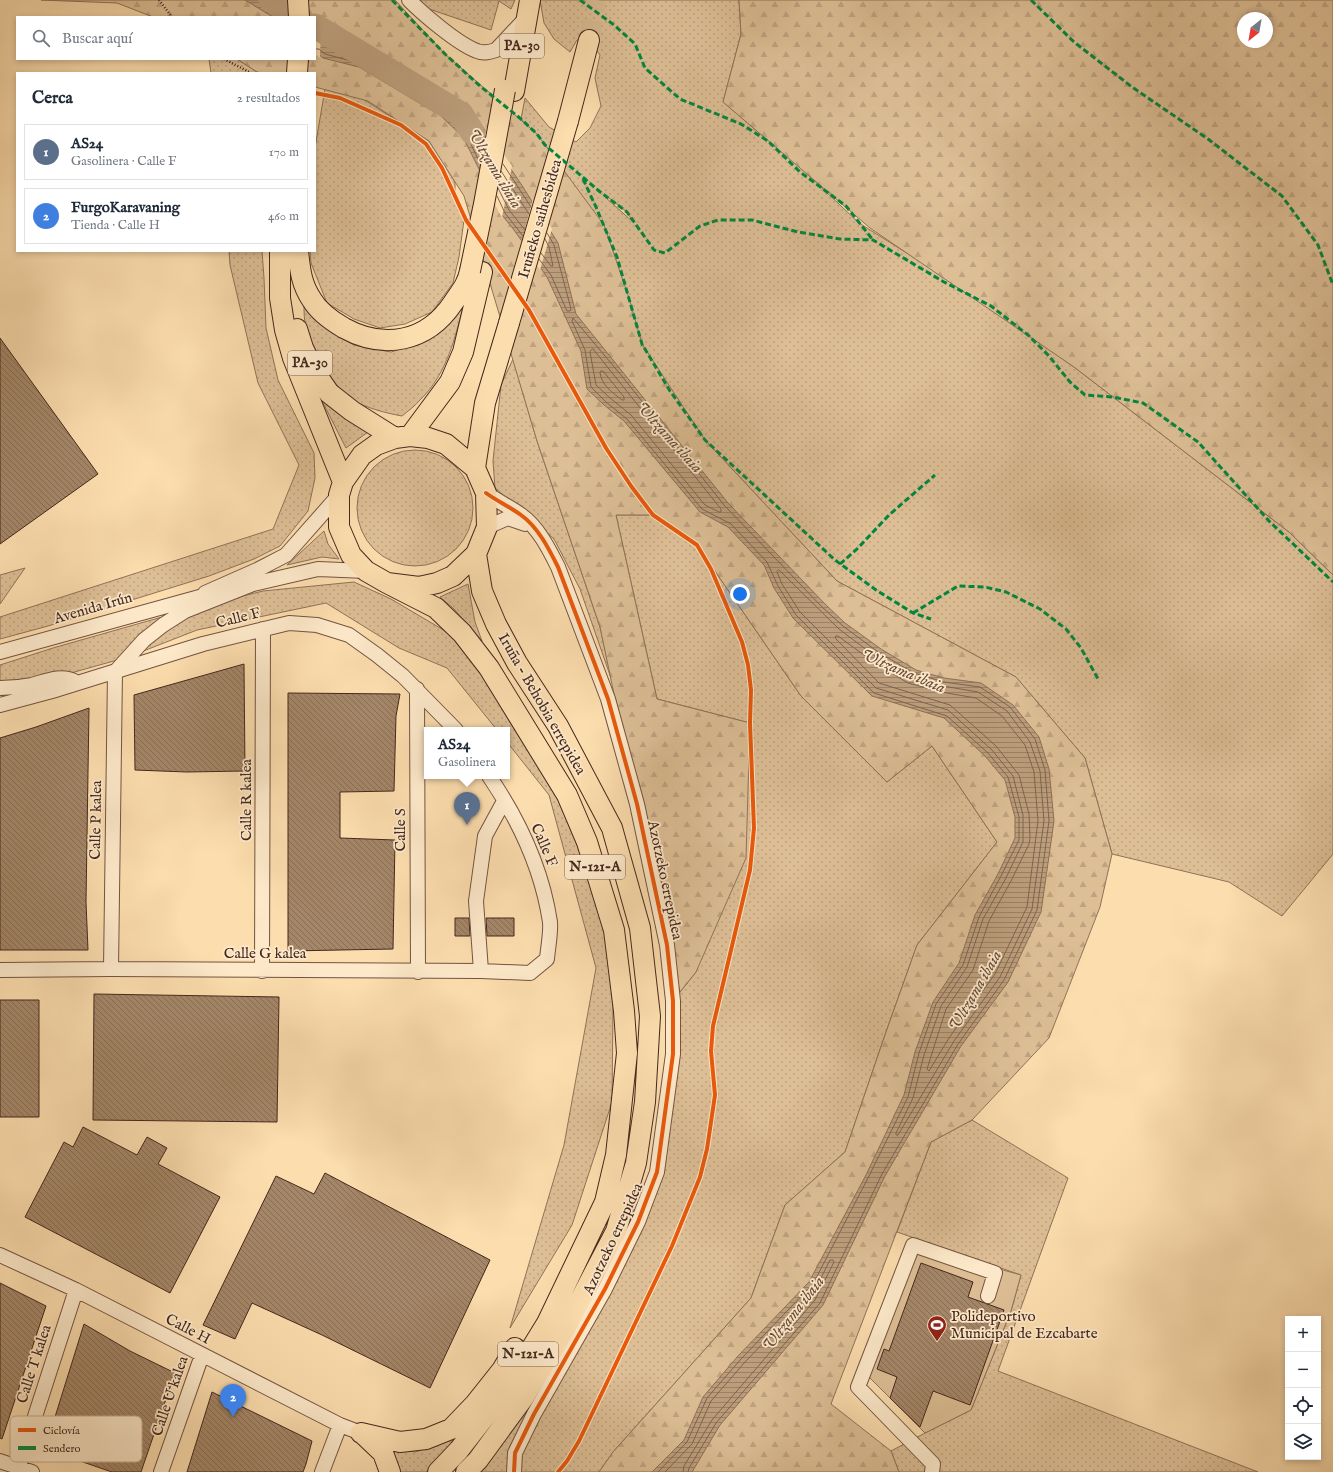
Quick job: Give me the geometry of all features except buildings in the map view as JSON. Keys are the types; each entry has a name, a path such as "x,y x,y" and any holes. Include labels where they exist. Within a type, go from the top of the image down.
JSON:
{"highway":[{"path":"298,0 298,16"},
{"name":"PA-30","path":"402,437 450,382 463,352 476,271 509,90 520,56 528,9"},
{"name":"Iruñeko saihesbidea","path":"475,468 485,403 568,122 589,40"},
{"path":"297,72 298,60"},
{"name":"PA-30","path":"280,252 280,298 285,330 291,351 341,488 339,527 351,555 366,571 387,583 419,587 437,583 453,576 476,554 487,527 486,493 475,468 446,444 428,438 402,437 376,445 362,455 341,488"},
{"name":"PA-30","path":"290,252 290,272 295,324 303,348 314,371 329,393 352,411 402,437"},
{"path":"298,252 300,277 312,301 331,321 357,335 383,341 407,339 429,328 446,314 476,271"},
{"name":"Iruña - Behobia errepidea","path":"466,1472 478,1460 524,1397 565,1329 616,1231 636,1163 645,1102 650,1016 640,928 612,828 558,726 517,663 496,624 482,590 476,554"},
{"name":"Iruña - Behobia errepidea","path":"387,583 436,608 462,633 490,668 567,795 587,842 614,930 624,1011 627,1053 616,1155 605,1202 547,1323 511,1381 459,1450 438,1472"},
{"path":"361,1433 400,1442 426,1439 451,1429 475,1404 502,1370 595,1222"},
{"path":"361,1433 383,1453 390,1472"}],"street":[{"path":"409,0 464,44 479,52 489,53 496,50 528,9"},
{"name":"Avenida Irún","path":"195,598 258,570 286,555 341,488"},
{"name":"Azotzeko errepidea","path":"486,493 521,515 533,527 549,548 608,699 637,804 666,945 673,1001 673,1054 657,1172 638,1222 605,1289 534,1414 515,1452 514,1472"},
{"path":"487,527 508,518 533,527"},
{"name":"Avenida Irún","path":"0,652 195,598 318,569 366,571"},
{"name":"Avenida Irún","path":"115,672 144,640 163,625 185,611 253,584"},
{"name":"Calle F","path":"0,705 115,672 203,644 289,623 317,625 349,635 378,655 417,689 453,727"},
{"name":"Calle R kalea","path":"262,970 263,629"},
{"name":"Calle P kalea","path":"111,969 115,672"},
{"path":"0,688 14,688 51,679 70,679 78,683"},
{"name":"Calle S","path":"417,689 418,972"},
{"name":"Calle F","path":"491,779 525,838 537,870 550,924 547,959 530,973"},
{"path":"481,971 476,902 485,836 504,801"},
{"name":"Calle G kalea","path":"0,970 111,969 418,972 481,971 530,973"},
{"path":"932,1472 933,1464 858,1387 913,1245 995,1273 988,1296"},
{"name":"Calle H","path":"0,1255 76,1290 340,1425 361,1433"},
{"name":"Calle T kalea","path":"35,1416 76,1290"},
{"name":"Calle U kalea","path":"161,1472 202,1355"},
{"path":"322,1472 340,1425"},
{"path":"0,1461 17,1470 32,1472"}],"path":[{"path":"159,0 171,16"},
{"path":"226,60 249,72"}],"green space":[{"path":"41,0 395,0 445,54 537,134 604,225 629,298 642,344 705,440 837,581 1016,677 1085,758 1112,854 1100,907 1049,1038 972,1120 931,1142 831,1404 891,1451 899,1472 599,1472 613,1452 751,1298 785,1205 845,1152 917,945 997,842 932,746 887,782 801,696 697,545 653,515 616,515 657,699 750,723 746,858 696,972 680,992 638,809 600,627 537,441 464,196 429,141 368,101 316,87 316,72 257,72 239,60 316,60 316,16 150,16 117,3"},
{"path":"420,0 515,0 511,9 499,1 491,30 429,9"},
{"path":"540,0 739,0 741,34 723,102 803,170 859,223 991,306 1028,335 1074,367 1289,532 1333,575 1333,854 1282,916 1229,882 1112,854 1085,758 1016,677 837,581 705,440 670,391 642,344 606,230 545,145 521,119 525,98 549,127 576,142 590,128 601,106 595,78 600,55 589,40 577,40 570,52 554,39 544,23","holes":["605,195 627,212 633,222 604,196"]},
{"path":"739,0 1333,0 1333,575 1289,532 1074,367 870,228 723,102 741,34"},
{"path":"209,60 239,60 257,72 211,72"},
{"path":"325,89 363,99 429,141 455,182 455,199 464,220 459,257 453,283 432,312 405,324 380,328 354,319 327,303 311,263 310,252 316,252 316,142"},
{"path":"229,252 262,252 266,328 278,380 314,453 315,478 308,511 280,546 254,559 209,576 48,626 0,639 0,617 273,529 299,465 258,383 230,265"},
{"path":"464,303 449,355 437,379 416,404 402,416 370,408 346,396 332,378 312,345 304,319 304,304 331,332 354,345 391,352 427,341"},
{"path":"513,359 537,441 600,627 612,681 580,589 554,539 495,488 493,461 501,385"},
{"path":"322,401 350,422 368,432 346,448"},
{"path":"415,450 437,454 456,467 469,486 473,508 469,530 456,549 437,562 415,566 393,562 374,549 361,530 357,508 361,486 374,467 393,454"},
{"path":"616,515 653,515 697,545 801,696 887,782 932,746 997,842 917,945 845,1152 785,1205 751,1298 613,1452 599,1472 466,1472 565,1329 657,1172 673,1001 696,972 750,723 657,699"},
{"path":"324,531 328,544 339,559 322,557 287,565"},
{"path":"25,568 0,604 0,575"},
{"path":"354,582 391,599 457,638 494,689 556,795 604,910 613,1006 612,1102 572,1225 510,1328 564,1145 596,968 549,795 510,746 510,727 495,727 447,668 399,648 326,603 197,630 128,657 21,687 0,688 0,665 53,648 190,609 263,591"},
{"path":"468,584 475,622 482,641 454,609 440,597"},
{"path":"972,1120 1068,1178 998,1371 1258,1472 899,1472 891,1451 971,1410 1011,1311 1021,1275 897,1232 931,1142"},
{"name":"Polideportivo Municipal de Ezcabarte","path":"913,1245 1021,1275 1011,1311 971,1410 925,1433 864,1372"},
{"path":"467,1426 426,1472 397,1472 388,1447 415,1452 437,1445"}],"water":[{"path":"245,0 271,0 298,16 271,16"},
{"path":"316,27 452,109 474,114 523,187 558,243 576,314 728,503 825,604 845,623 881,649 916,670 944,678 981,683 1013,705 1039,737 1049,769 1054,821 1041,912 1008,982 961,1046 885,1176 823,1305 720,1425 692,1472 652,1472 684,1440 703,1397 738,1356 809,1282 866,1175 904,1095 915,1052 933,1002 959,963 975,915 998,874 1015,838 1015,817 1005,780 985,756 944,718 872,696 793,618 774,588 764,565 728,527 700,512 624,421 587,389 581,351 547,277 502,215 463,137 441,116 359,67 323,58 316,52"}],"pier":[{"path":"275,0 302,16 275,16"},
{"path":"316,25 321,28 320,58 316,55"},
{"path":"486,129 512,166 502,218 479,173"},
{"path":"533,199 552,229 540,270 521,243"}],"waterway":[{"name":"Ultzama ibaia","path":"271,0 298,16"},
{"name":"Ultzama ibaia","path":"316,27 461,114 472,132"}],"tunnel":[{"path":"589,40 596,0"}],"marked path":[{"path":"392,0 445,54 480,86 521,119 537,134 545,145 599,191 627,212 654,250 665,253 700,226 718,220 752,220 798,232 840,239 873,240 944,282 991,306 1028,335 1049,356 1070,382 1085,395 1113,397 1143,403 1198,442 1269,521 1333,582"},
{"path":"580,0 614,25 635,44 645,68 680,99 741,124 768,141 800,172 846,206 873,240"},
{"path":"1031,0 1074,42 1132,87 1208,139 1282,196 1318,245 1333,285"},
{"path":"583,179 617,257 642,344 670,391 705,440 835,560 876,590 913,613 931,619"},
{"path":"840,564 858,548 889,515 935,475"},
{"path":"913,613 958,586 985,587 1006,592 1040,609 1066,629 1081,648 1098,679"}],"cycle path":[{"path":"316,93 340,98 401,125 426,144 442,168 466,220 529,310 606,448 631,486 653,515 697,545 711,569 742,642 748,665 751,690 750,723 754,828 750,870 713,1026 711,1051 715,1095 707,1149 700,1177 672,1246 579,1441 567,1461 558,1472"},
{"path":"486,493 527,520 538,532 547,546 558,567 608,699 637,804 667,945 673,1001 673,1054 657,1172 638,1222 605,1289 534,1414 515,1453 514,1472"}],"place":[{"name":"AS24","path":"467,825"},
{"name":"Polideportivo Municipal de Ezcabarte","path":"937,1342"},
{"name":"FurgoKaravaning","path":"233,1417"}]}
